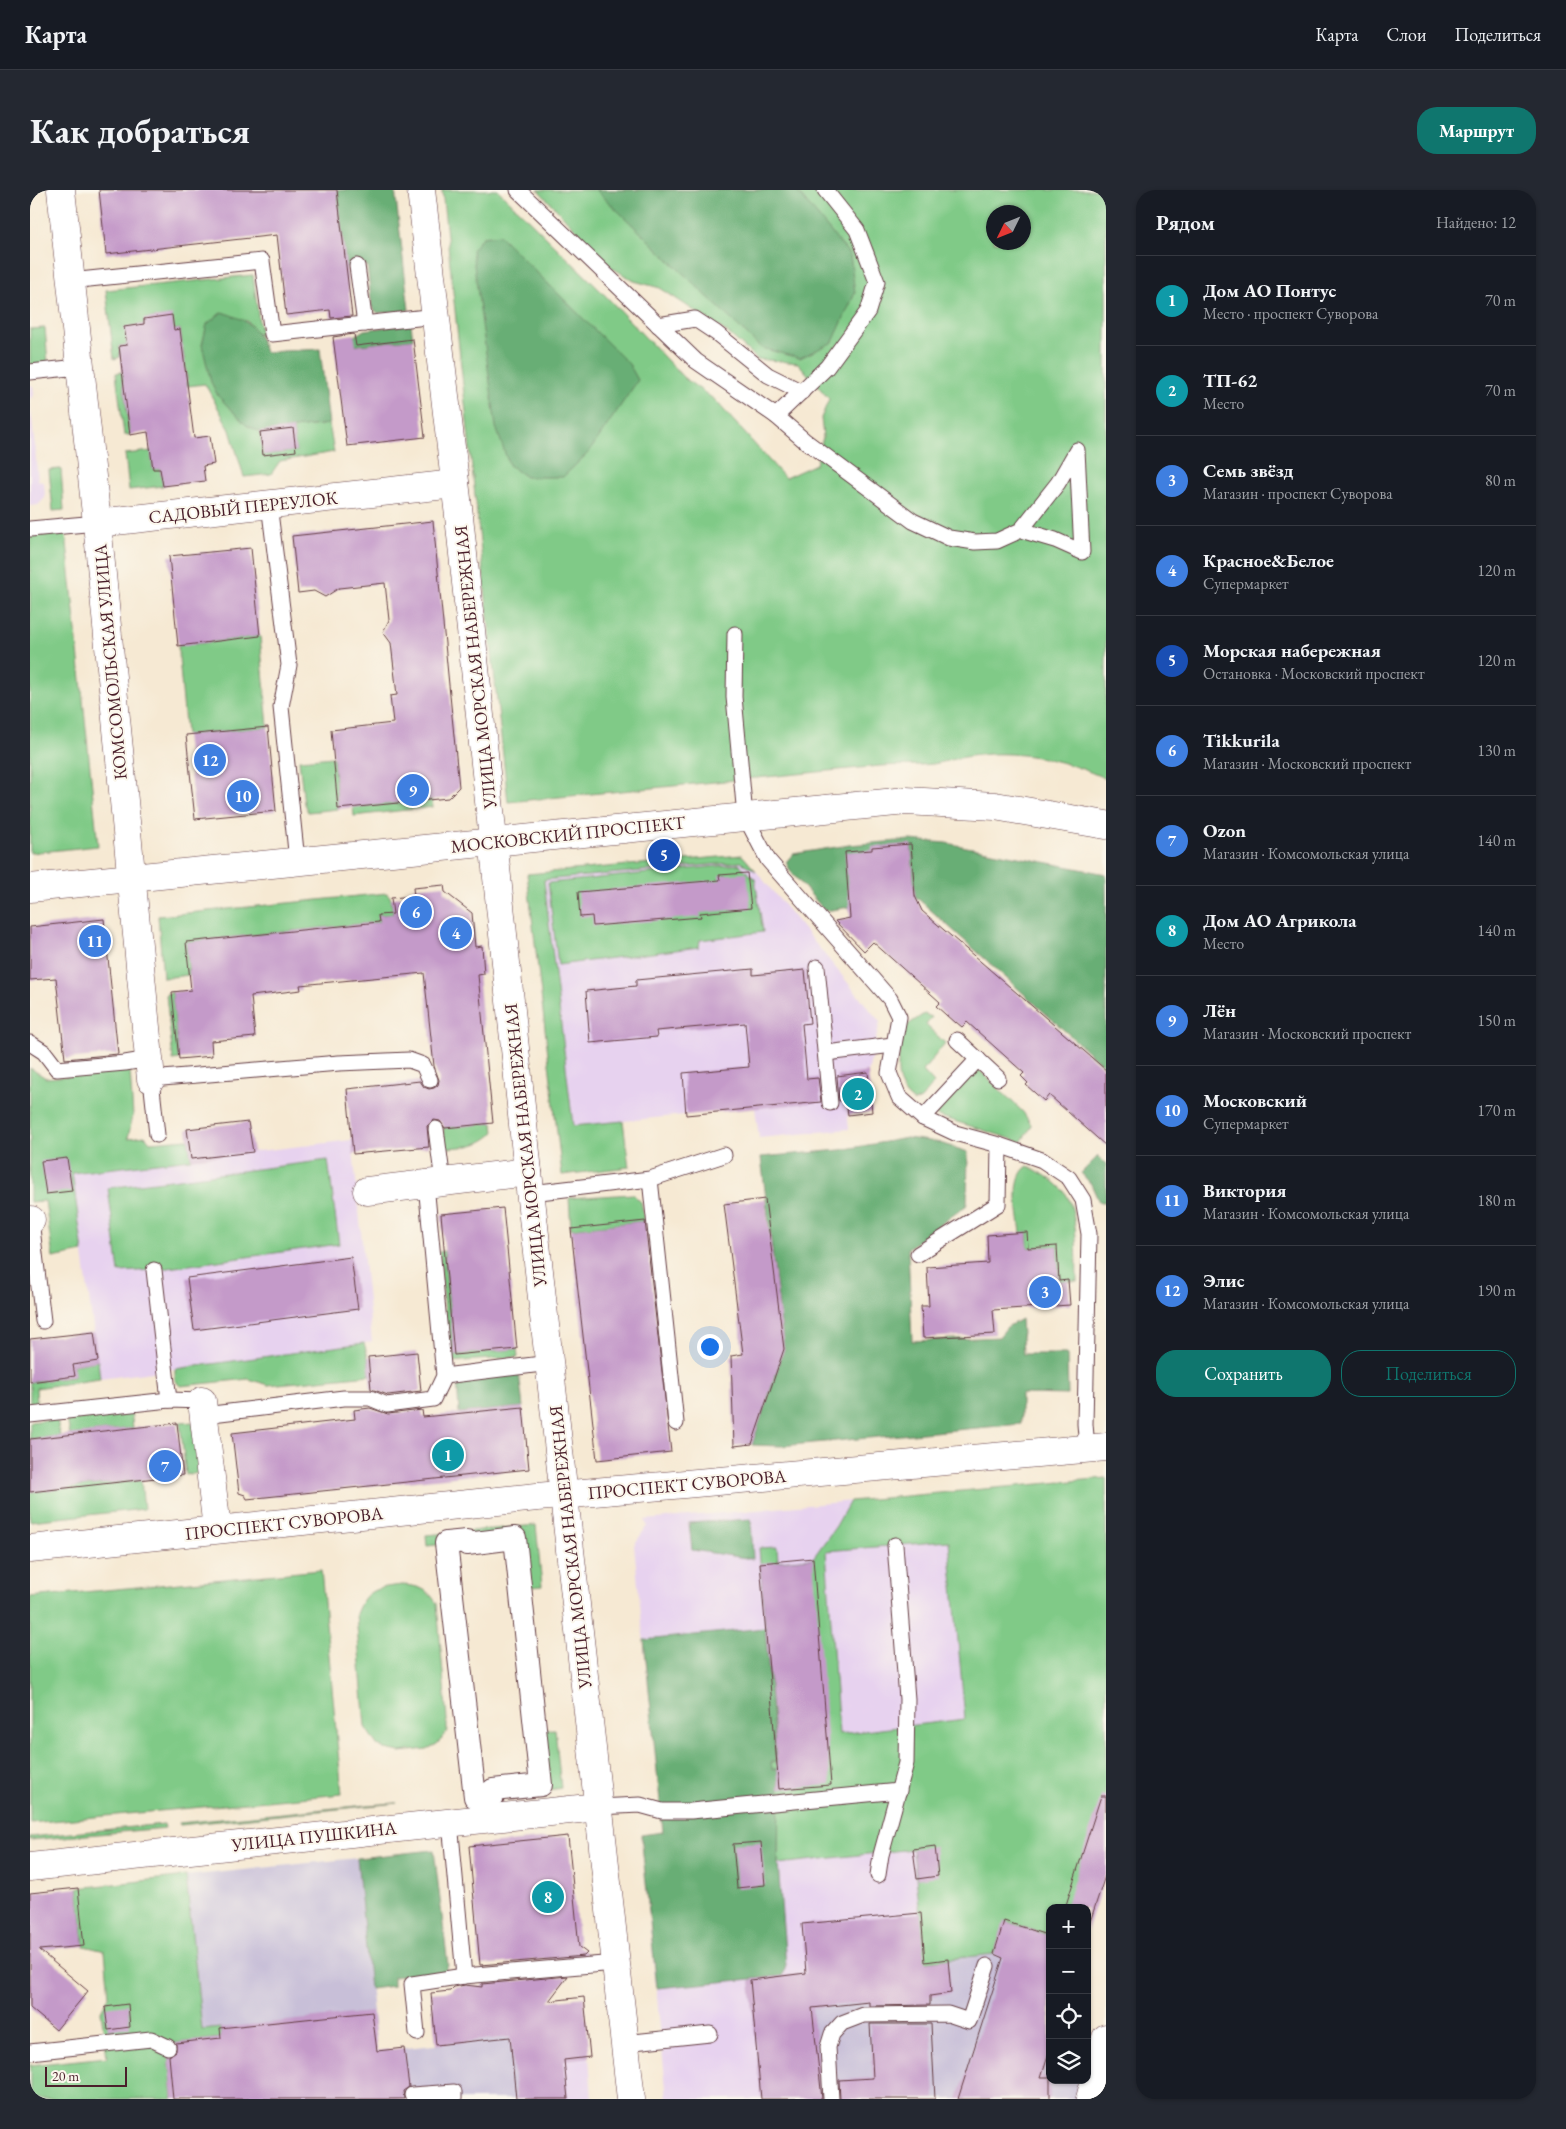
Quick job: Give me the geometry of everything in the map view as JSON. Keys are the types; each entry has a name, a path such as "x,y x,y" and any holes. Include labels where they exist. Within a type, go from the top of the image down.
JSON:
{"street":[{"name":"КОМСОМОЛЬСКАЯ УЛИЦА","path":"61,190 97,523 150,1069"},
{"name":"УЛИЦА МОРСКАЯ НАБЕРЕЖНАЯ","path":"421,190 455,484 529,1183 631,2099"},
{"name":"САДОВЫЙ ПЕРЕУЛОК","path":"97,523 455,484"},
{"name":"МОСКОВСКИЙ ПРОСПЕКТ","path":"30,888 493,840 906,801 995,806 1106,826"},
{"path":"367,1191 435,1183 529,1183"},
{"path":"203,1408 217,1529"},
{"name":"ПРОСПЕКТ СУВОРОВА","path":"30,1549 564,1495 1097,1447"},
{"path":"515,1538 541,1785 493,1790 494,1795 475,1797 446,1543 467,1541 467,1544 515,1538"},
{"name":"УЛИЦА ПУШКИНА","path":"30,1866 598,1807"},
{"path":"1090,2099 1106,2038"}],"lane":[{"path":"518,190 696,361 776,416 804,440 913,521 949,538 975,542 997,541 1022,530 1058,483 1077,450 1082,552 1055,540 1022,530"},
{"path":"776,416 827,367 868,311 877,282 857,230 825,190"},
{"path":"70,281 262,261 272,334 436,316"},
{"path":"357,266 365,324"},
{"path":"658,325 694,319 716,333 768,375 802,392"},
{"path":"30,372 79,367"},
{"path":"269,504 289,665 281,707 297,861"},
{"name":"САДОВЫЙ ПЕРЕУЛОК","path":"30,529 97,523"},
{"path":"735,634 734,697 745,816 768,860 890,999 899,1017 889,1073 899,1097 923,1118 955,1133 1000,1145 1042,1160 1069,1178 1083,1200 1089,1234 1085,1424 1097,1447"},
{"path":"817,967 830,1103"},
{"path":"957,1040 998,1078"},
{"path":"30,1043 44,1052 57,1069 125,1063 150,1069 409,1060 423,1065 430,1080"},
{"path":"826,1053 893,1045"},
{"path":"923,1118 978,1059"},
{"name":"КОМСОМОЛЬСКАЯ УЛИЦА","path":"150,1069 157,1135"},
{"path":"30,1415 169,1400 203,1408 344,1398 370,1398 387,1405 433,1399 444,1376 435,1183 436,1129"},
{"path":"918,1254 998,1204 1000,1145"},
{"path":"529,1183 604,1186 650,1179 724,1155"},
{"path":"650,1179 676,1423"},
{"path":"30,1220 43,1321"},
{"path":"154,1270 169,1400"},
{"path":"444,1376 550,1363"},
{"path":"878,1875 881,1855 900,1791 906,1763 907,1698 895,1545"},
{"path":"598,1807 640,1805 662,1811 691,1811 900,1791"},
{"path":"450,1822 464,1976"},
{"path":"417,2033 412,1984 464,1976 615,1963"},
{"path":"831,2099 828,2046 832,2034 842,2023 863,2015 948,2014 969,2022 987,1966"},
{"path":"624,2043 710,2034"},
{"path":"30,2052 151,2039 168,2047"},
{"path":"412,2095 454,2092 454,2099"}],"shaded area":[{"path":"30,385 33,386 34,395 30,399"},
{"path":"30,399 38,480 44,483 45,498 38,505 30,506"},
{"path":"741,862 756,871 880,1022 868,1072 843,1075 849,1129 759,1138 755,1108 573,1126 544,880"},
{"path":"352,1140 372,1342 100,1379 72,1173"},
{"path":"1106,1478 1051,1904 1046,1904 1046,1935 1004,1921 830,1972 795,2099 667,2099 641,1835 663,1832 634,1545 647,1526 645,1520"},
{"path":"357,1858 377,2051 510,2037 516,2099 173,2099 170,2073 224,2067 220,2028 202,2030 186,1876"},
{"path":"1004,1921 1046,1935 1046,2084 1081,2084 1078,2099 795,2099 793,2077 759,2080 750,1980 830,1972"},
{"path":"587,2030 592,2099 516,2099"}],"green space":[{"path":"337,190 395,190 409,310 378,313 372,308 367,265 346,267"},
{"path":"442,190 498,190 605,295 684,378 715,400 785,478 816,464 823,437 821,418 829,399 798,363 757,359 728,333 660,288 634,281 611,267 538,190 1106,190 1106,779 1061,762 1011,754 968,756 933,764 880,766 508,802"},
{"path":"596,190 796,190 850,255 855,293 833,342 800,358 761,348"},
{"path":"499,235 629,364 638,380 589,452 563,477 526,477 509,465 496,427 472,250 482,237"},
{"path":"253,275 261,337 246,320 246,424 260,432 263,455 296,451 293,428 329,424 334,452 280,461 271,474 244,477 230,430 205,384 188,386 180,329 174,330 172,316 144,319 144,324 125,327 127,345 119,346 120,357 114,359 106,290"},
{"path":"222,312 239,318 250,325 255,330 265,352 320,349 329,424 260,432 246,425 218,396 211,382 202,345 207,324"},
{"path":"411,324 413,339 335,348 364,330"},
{"path":"45,328 48,363 30,365 30,329"},
{"path":"122,372 130,435 124,435 116,373"},
{"path":"151,451 153,469 160,469 163,486 129,490 125,454"},
{"path":"61,469 64,510 53,511 49,470"},
{"path":"66,533 98,846 30,853 30,536"},
{"path":"260,636 268,727 186,735 178,646"},
{"path":"333,757 338,809 308,812 304,804 299,760"},
{"path":"432,800 433,807 354,816 353,807"},
{"path":"910,840 946,843 1106,874 1106,1068 915,896 911,844 873,847 850,907 825,911 791,872 786,862 793,854 849,845"},
{"path":"742,855 756,871 741,862 544,880 573,1126 623,1121 629,1167 562,1175 527,874"},
{"path":"739,864 755,879 763,932 700,940 699,947 558,965 548,883"},
{"path":"387,893 391,898 393,914 378,915 379,922 186,942 189,975 163,978 158,916"},
{"path":"172,992 179,1059 173,1060 166,994"},
{"path":"924,1014 932,1017 926,1025 945,1043 923,1071 934,1083 921,1099 914,1102 906,1095 898,1077 899,1056 906,1026"},
{"path":"30,1068 46,1078 130,1071 133,1115 128,1138 145,1136 150,1142 188,1139 191,1159 72,1173 83,1252 53,1258 45,1201 30,1202"},
{"path":"977,1068 1023,1112 1032,1126 1021,1142 935,1115"},
{"path":"493,1123 494,1133 483,1141 465,1147 445,1148 443,1128"},
{"path":"907,1138 937,1142 968,1152 967,1205 908,1248 912,1341 999,1337 1007,1327 1021,1319 1023,1354 1067,1354 1068,1395 1021,1394 1021,1424 781,1446 752,1445 784,1349 761,1157 840,1150"},
{"path":"1098,1156 1106,1164 1106,1202 1099,1202 1091,1184 1081,1173"},
{"path":"328,1160 339,1244 154,1270 119,1272 108,1188"},
{"path":"1028,1166 1047,1176 1063,1190 1068,1198 1072,1208 1076,1233 1077,1281 1059,1281 1057,1246 1028,1248 1027,1232 1021,1233 1017,1187 1022,1171"},
{"path":"633,1194 641,1202 645,1221 571,1229 569,1198"},
{"path":"444,1251 454,1355 517,1349 518,1357 450,1362 439,1252"},
{"path":"364,1343 370,1375 268,1385 249,1379 180,1386 175,1380 175,1369"},
{"path":"98,1361 100,1379 36,1388 37,1404 30,1404 30,1382 74,1377 73,1365"},
{"path":"519,1373 523,1407 459,1413 457,1380"},
{"path":"131,1410 133,1428 70,1435 67,1418"},
{"path":"57,1419 60,1436 30,1439 30,1422"},
{"path":"193,1422 199,1473 186,1475 180,1423"},
{"path":"1106,1478 1106,1824 1067,1904 1046,1904 1046,1935 1005,1921 994,1954 830,1972 828,1951 923,1942 913,1849 778,1864 778,1769 772,1770 771,1762 776,1761 759,1548 777,1547 778,1561 813,1558 836,1526 850,1501","holes":["949,1541 965,1719 839,1734 826,1551"]},
{"path":"141,1480 144,1509 30,1521 30,1492"},
{"path":"751,1519 753,1559 692,1550 689,1523"},
{"path":"536,1525 542,1586 522,1588 517,1536 427,1546 426,1535"},
{"path":"321,1570 342,1794 30,1823 30,1597"},
{"path":"402,1585 423,1589 437,1604 447,1731 437,1744 427,1749 400,1752 377,1745 365,1727 356,1614 368,1594 386,1587"},
{"path":"765,1628 776,1762 771,1762 772,1769 778,1769 778,1864 786,1965 783,1976 657,1988 641,1835 663,1832 644,1640"},
{"path":"555,1729 561,1788 543,1791 537,1730"},
{"path":"397,1803 180,1825 179,1823 367,1805"},
{"path":"164,1824 165,1828 30,1840 30,1837"},
{"path":"434,1850 448,1965 445,1971 393,1977 393,1986 370,1989 357,1858"},
{"path":"186,1876 202,2030 220,2028 221,2038 168,2044 173,2099 30,2099 30,2065 107,2057 101,2011 109,1996 105,1951 84,1946 78,1888"}],"building":[{"path":"99,190 337,190 352,316 331,318 330,310 286,315 277,235 106,254"},
{"path":"172,315 174,330 180,329 194,438 210,436 214,464 203,466 205,481 163,486 160,469 153,469 148,432 130,435 119,346 127,345 124,327 144,324 144,319"},
{"path":"354,334 356,346 413,339 425,437 347,446 333,337"},
{"path":"293,428 296,451 263,455 260,432"},
{"path":"433,521 459,787 448,798 338,809 331,730 393,723 390,696 397,695 391,643 383,632 389,620 385,583 339,588 325,597 314,591 298,593 292,536"},
{"path":"251,548 260,636 178,646 169,556"},
{"path":"268,727 276,811 195,819 186,735"},
{"path":"911,844 915,896 922,911 1106,1070 1106,1146 1049,1095 1044,1101 1026,1085 1028,1083 1021,1076 1024,1073 967,1022 962,1027 955,1023 936,1006 940,1002 873,942 864,951 835,921 850,918 845,852 872,850 872,847"},
{"path":"747,873 751,908 700,913 701,917 593,926 592,916 580,917 578,892 720,880 719,875"},
{"path":"444,885 445,892 472,913 475,947 482,946 484,974 478,975 493,1123 445,1128 440,1121 434,1120 427,1126 429,1147 353,1154 347,1089 420,1081 424,1087 429,1089 438,1085 439,1080 434,1066 424,973 300,985 301,990 251,996 255,1037 211,1041 212,1056 179,1059 172,992 191,990 186,942 379,922 378,915 393,914 391,898 414,896 413,888"},
{"path":"104,919 118,1054 65,1059 56,978 30,980 30,927"},
{"path":"753,969 753,975 805,970 810,1023 802,1024 807,1079 818,1078 821,1102 686,1115 683,1073 749,1067 745,1023 656,1031 657,1037 590,1043 586,991 636,986 636,980"},
{"path":"868,1072 872,1112 848,1115 846,1100 839,1101 837,1076"},
{"path":"248,1122 253,1152 191,1159 187,1129"},
{"path":"67,1158 72,1191 46,1194 41,1161"},
{"path":"765,1199 784,1349 752,1444 734,1446 731,1356 743,1354 724,1204"},
{"path":"503,1208 517,1349 454,1355 441,1214"},
{"path":"645,1221 671,1452 597,1460 571,1229"},
{"path":"1027,1232 1028,1248 1057,1246 1059,1281 1068,1280 1070,1305 993,1310 995,1334 923,1338 921,1306 929,1306 927,1267 988,1263 987,1235"},
{"path":"351,1257 358,1309 194,1330 187,1278"},
{"path":"94,1332 98,1361 73,1365 75,1376 30,1382 30,1339"},
{"path":"417,1352 421,1391 388,1395 371,1389 368,1357"},
{"path":"523,1407 529,1469 247,1499 245,1495 239,1493 232,1433 355,1419 354,1410 370,1408 388,1414 422,1410 423,1417"},
{"path":"177,1423 183,1475 30,1492 30,1439"},
{"path":"813,1558 831,1785 779,1789 760,1563"},
{"path":"1101,1796 1106,1796 1106,1873 1091,1919 1091,1904 1066,1904"},
{"path":"568,1836 579,1947 587,1953 584,1956 480,1965 469,1846"},
{"path":"761,1842 765,1885 737,1888 733,1844"},
{"path":"935,1846 938,1876 917,1879 913,1849"},
{"path":"78,1888 84,1946 39,1950 88,1991 56,2030 30,2008 30,1893"},
{"path":"921,1913 925,1962 948,1959 951,1993 930,1996 930,2005 869,2006 869,2002 812,2008 822,2099 761,2099 750,1980 806,1973 802,1924"},
{"path":"1004,1921 1046,1935 1046,2061 1041,2077 1046,2077 1046,2084 1050,2084 1050,2099 958,2099 1003,1958 994,1954"},
{"path":"568,1976 549,2001 584,1997 590,2057 564,2060 568,2099 516,2099 510,2037 436,2045 431,1993 450,1991 454,1987 465,1985 482,1987 482,1984"},
{"path":"128,2004 130,2027 108,2030 105,2007"},
{"path":"372,2012 377,2051 404,2048 409,2087 403,2091 404,2099 173,2099 169,2056 176,2051 176,2043 221,2038 220,2028"},
{"path":"870,2024 931,2024 935,2099 840,2099 839,2080 873,2078"}],"place":[{"name":"Элис","path":"210,760"},
{"name":"Лён","path":"413,790"},
{"name":"Московский","path":"243,796"},
{"name":"Морская набережная","path":"664,855"},
{"name":"Tikkurila","path":"416,912"},
{"name":"Красное&Белое","path":"456,933"},
{"name":"Виктория","path":"95,941"},
{"name":"ТП-62","path":"858,1094"},
{"name":"Семь звёзд","path":"1045,1292"},
{"name":"Дом АО Понтус","path":"448,1455"},
{"name":"Ozon","path":"165,1466"},
{"name":"Дом АО Агрикола","path":"548,1897"}]}
